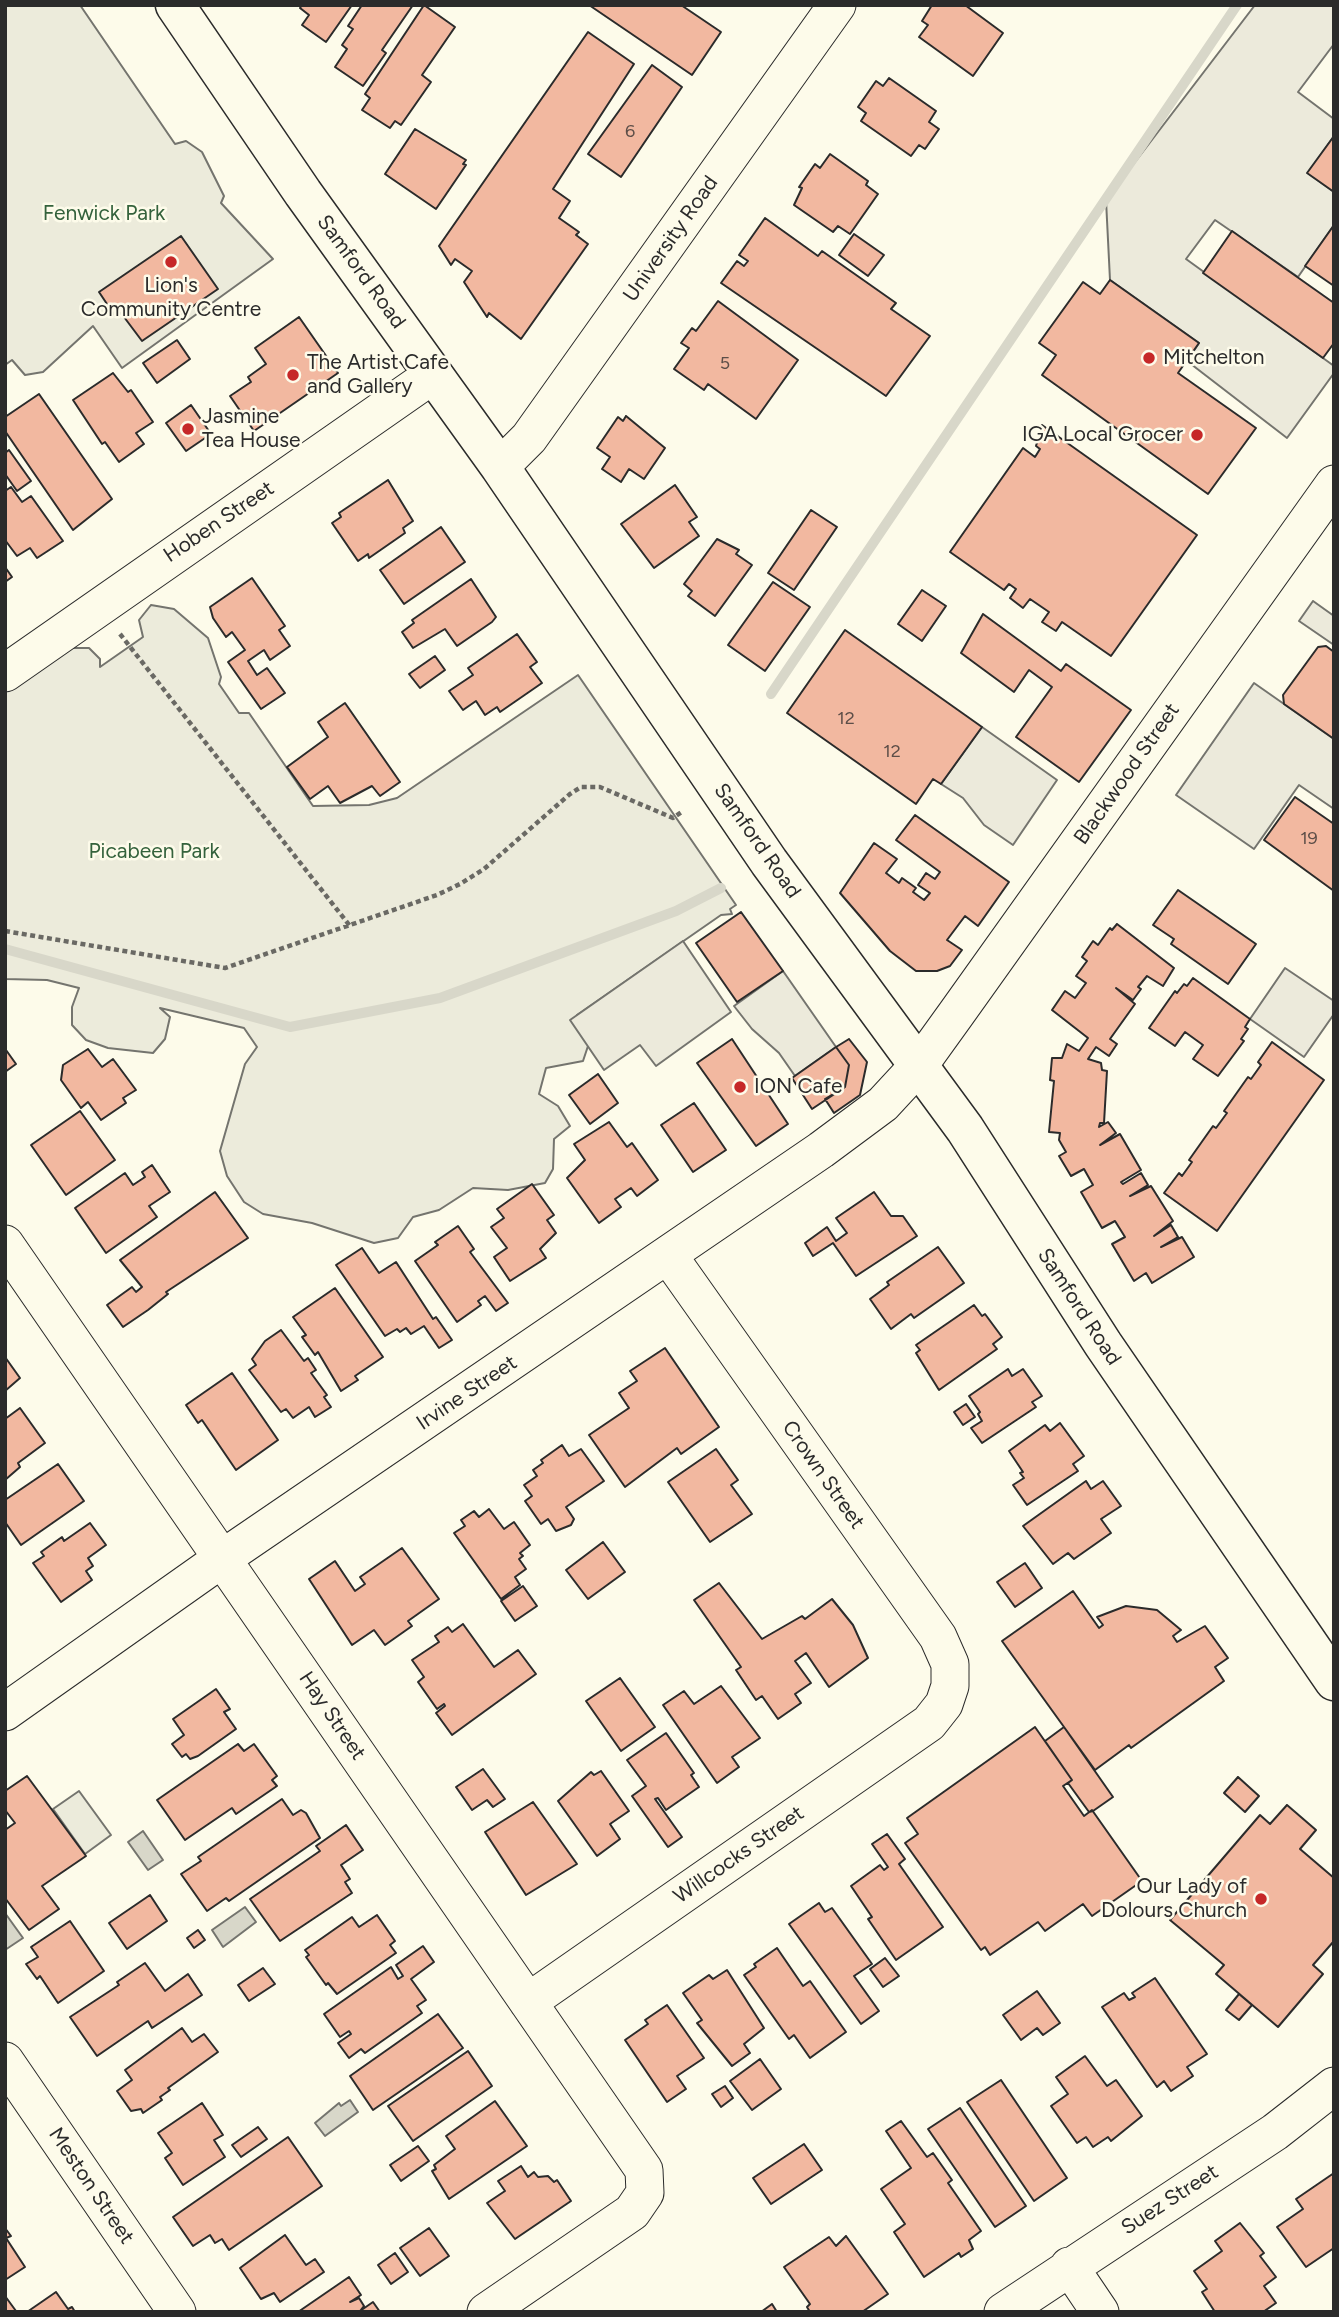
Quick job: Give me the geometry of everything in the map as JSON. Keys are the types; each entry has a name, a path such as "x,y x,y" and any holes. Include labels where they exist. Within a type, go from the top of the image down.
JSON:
{"main road":[{"name":"Samford Road","path":"175,5 303,193 500,467 769,862 920,1064 1005,1188 1045,1257 1103,1344 1332,1674"}],"street":[{"name":"University Road","path":"500,467 529,438 837,5"},
{"name":"Hoben Street","path":"5,673 434,374"},
{"name":"Blackwood Street","path":"920,1064 1334,484"},
{"name":"Irvine Street","path":"5,1712 223,1558 874,1112 920,1064"},
{"name":"Hay Street","path":"5,1244 643,2171 647,2183 645,2193 632,2212 486,2312"},
{"name":"Crown Street","path":"668,1255 938,1637 950,1664 950,1686 944,1704"},
{"name":"Willcocks Street","path":"528,2002 929,1723 944,1704"},
{"name":"Meston Street","path":"5,2060 177,2312"},
{"name":"Suez Street","path":"1003,2312 1275,2132 1334,2085"},
{"path":"1069,2266 1100,2312"}],"path":[{"path":"98,606 350,926"},
{"path":"5,932 225,968 350,926 460,884 484,869 570,793 581,787 600,787 673,818 683,811"}],"green space":[{"name":"Fenwick Park","path":"5,5 80,5 175,144 186,141 202,152 224,196 221,203 273,259 122,368 93,326 43,372 25,375 12,360 5,365"},
{"name":"Picabeen Park","path":"151,605 174,609 208,638 221,677 219,684 239,713 249,713 313,806 369,805 397,798 578,675 736,905 730,909 732,914 721,915 577,1015 591,1037 583,1061 546,1068 539,1094 558,1106 570,1126 554,1139 553,1169 545,1183 508,1190 473,1188 439,1210 413,1217 398,1238 374,1243 312,1223 263,1214 244,1202 227,1176 220,1151 245,1064 257,1047 244,1028 160,1008 170,1017 165,1039 153,1053 108,1048 86,1040 72,1025 72,1007 79,988 47,980 5,979 5,691 70,648 89,648 100,659 100,667 143,637 139,620"},
{"path":"79,1791 111,1835 85,1854 53,1809"}],"shaded area":[{"path":"1255,5 1334,5 1334,44 1298,92 1334,119 1334,136 1308,173 1334,192 1334,225 1298,277 1215,220 1186,259 1334,366 1334,373 1287,438 1187,361 1199,343 1110,280 1106,200"},
{"path":"1313,601 1334,616 1334,645 1299,621"},
{"path":"1254,683 1334,739 1334,809 1299,785 1254,849 1176,795"},
{"path":"982,727 1057,780 1013,845 984,825 963,798 941,784"},
{"path":"683,941 731,1012 656,1066 640,1045 604,1070 570,1020"},
{"path":"1285,968 1334,1001 1334,1014 1304,1057 1250,1019"},
{"path":"783,971 836,1047 795,1076 779,1053 752,1029 734,1006"},
{"path":"143,1831 163,1860 148,1870 128,1842"},
{"path":"245,1907 256,1922 223,1947 212,1930"},
{"path":"5,1913 23,1938 5,1950"},
{"path":"350,2100 358,2112 325,2136 315,2123 339,2103 341,2106"}],"building":[{"path":"302,5 352,5 326,42 302,25 309,15 300,8"},
{"path":"362,5 413,5 382,50 386,53 363,86 335,67 347,49 342,45 353,29 348,26"},
{"path":"424,5 455,27 422,75 431,82 401,125 395,121 390,128 362,110 370,98 365,94"},
{"path":"589,5 681,5 721,32 692,75"},
{"path":"932,5 965,5 1003,33 973,76 919,37 928,25 922,21"},
{"path":"588,32 634,64 553,189 570,201 559,218 579,232 576,235 588,244 521,339 489,313 487,317 464,282 472,271 455,259 451,265 439,246"},
{"path":"652,65 682,87 621,177 588,154"},
{"path":"889,78 936,111 929,122 939,129 925,149 919,145 911,156 861,121 866,113 858,107 876,81 883,86"},
{"path":"415,129 466,160 463,164 466,165 436,209 385,174"},
{"path":"1334,136 1334,192 1307,173"},
{"path":"830,154 868,181 866,185 878,194 850,234 838,226 833,232 794,205 802,188 799,187 815,164 820,168"},
{"path":"765,218 818,256 822,251 896,303 891,309 930,336 886,396 721,283 737,261 744,266 748,261 739,255"},
{"path":"1334,225 1334,286 1305,266"},
{"path":"1232,231 1334,303 1334,343 1323,358 1203,273"},
{"path":"854,234 884,255 868,276 839,255"},
{"name":"Lion's Community Centre","path":"181,236 218,289 142,341 121,313 115,316 99,292"},
{"path":"1110,280 1199,343 1178,373 1256,428 1208,494 1042,375 1056,355 1039,343 1083,282 1100,294"},
{"path":"718,301 798,360 756,419 708,384 704,390 674,369 689,348 681,343 692,328 696,331"},
{"name":"The Artist Cafe and Gallery","path":"299,317 338,373 254,431 230,396 251,382 248,377 266,364 255,348"},
{"path":"177,340 190,359 157,383 143,363"},
{"path":"113,373 128,392 131,390 153,422 136,433 144,444 119,462 105,442 102,444 73,400"},
{"path":"39,394 112,499 73,530 5,431 5,417"},
{"name":"Jasmine Tea House","path":"191,405 211,434 186,451 166,423"},
{"path":"626,416 665,448 644,479 629,469 621,482 602,469 610,457 597,448 618,417 623,421"},
{"path":"1042,425 1197,535 1111,656 1062,622 1056,631 1042,622 1049,612 1030,599 1023,608 1010,598 1016,589 1009,584 1004,590 950,552 1023,448 1035,457 1040,449 1036,446"},
{"path":"9,450 31,481 17,491 5,474 5,453"},
{"path":"388,480 413,521 403,528 405,533 369,558 368,554 358,561 332,523 341,517 339,513"},
{"path":"675,485 697,517 689,522 699,536 654,568 621,524"},
{"path":"11,487 22,502 31,496 63,541 37,558 30,548 17,556 5,540 5,491"},
{"path":"811,510 837,527 794,590 768,573"},
{"path":"441,527 465,562 404,604 380,570"},
{"path":"717,539 739,550 736,554 752,565 715,616 688,596 692,591 684,584"},
{"path":"5,567 12,577 5,582"},
{"path":"252,578 285,626 279,630 290,646 270,660 264,650 248,661 257,675 267,668 285,693 261,709 228,662 245,650 232,632 226,637 213,618 210,607"},
{"path":"471,579 496,617 492,622 457,646 445,629 413,648 402,632 414,623 412,620"},
{"path":"773,582 810,607 765,671 728,645"},
{"path":"922,590 946,606 922,641 898,624"},
{"path":"983,614 1061,671 1066,664 1131,710 1079,782 1016,737 1052,687 1029,670 1014,692 961,653"},
{"path":"845,630 982,727 941,784 933,779 916,804 787,713"},
{"path":"517,634 537,662 530,667 542,683 500,712 497,707 485,715 476,701 463,710 449,691 473,675 468,668"},
{"path":"1326,646 1334,652 1334,739 1284,704 1283,695 1318,647"},
{"path":"435,656 445,670 420,688 409,674"},
{"path":"345,703 400,782 380,796 372,786 340,803 328,786 310,799 287,767 328,737 318,722"},
{"path":"1295,797 1334,824 1334,891 1264,840"},
{"path":"915,815 1009,882 978,926 965,916 947,940 962,950 950,966 937,971 916,971 890,951 840,893 874,843 897,859 886,873 899,883 902,878 916,888 913,892 924,900 930,893 918,885 926,873 935,879 940,872 896,840"},
{"path":"1178,890 1256,944 1228,984 1171,944 1174,939 1153,925"},
{"path":"741,912 783,971 737,1002 696,943"},
{"path":"1117,924 1174,968 1163,986 1147,976 1138,987 1141,989 1133,1000 1116,988 1135,1004 1110,1039 1117,1044 1109,1056 1096,1047 1088,1059 1101,1063 1102,1070 1107,1071 1104,1123 1100,1123 1099,1127 1108,1122 1116,1133 1100,1145 1120,1134 1141,1170 1121,1182 1123,1184 1141,1173 1148,1185 1130,1196 1151,1186 1173,1221 1154,1236 1171,1225 1178,1237 1161,1247 1182,1237 1194,1257 1152,1283 1146,1273 1134,1281 1112,1244 1125,1237 1115,1221 1102,1228 1081,1192 1093,1185 1084,1169 1071,1176 1059,1156 1066,1152 1059,1140 1060,1133 1049,1132 1054,1081 1050,1080 1052,1058 1062,1058 1067,1044 1079,1051 1088,1038 1052,1010 1065,991 1075,998 1086,983 1076,976 1087,961 1082,957 1093,941 1098,945 1110,928 1112,930"},
{"path":"1193,978 1250,1019 1245,1027 1248,1029 1241,1039 1244,1041 1218,1076 1193,1059 1203,1045 1185,1032 1175,1046 1149,1028 1175,991 1177,993 1184,984 1187,986"},
{"name":"ION Cafe","path":"732,1039 788,1124 756,1146 697,1063"},
{"path":"849,1039 867,1062 860,1095 834,1113 825,1099 845,1087 849,1065 836,1047"},
{"path":"1272,1042 1324,1080 1217,1231 1164,1193 1179,1173 1182,1176 1192,1162 1189,1160 1213,1126 1216,1128 1227,1113 1224,1111 1248,1077 1251,1079 1261,1065 1258,1062"},
{"path":"836,1047 849,1065 845,1087 812,1109 792,1078"},
{"path":"88,1049 102,1067 113,1059 136,1090 123,1098 126,1103 101,1120 88,1102 81,1108 61,1080 63,1065"},
{"path":"5,1051 16,1064 5,1072"},
{"path":"598,1074 618,1103 590,1124 569,1095"},
{"path":"694,1103 726,1150 693,1172 661,1125"},
{"path":"80,1111 115,1160 66,1195 31,1145"},
{"path":"609,1122 627,1147 632,1143 658,1180 637,1196 631,1188 615,1199 621,1207 599,1223 567,1178 585,1160 574,1144"},
{"path":"152,1165 170,1192 149,1206 157,1217 106,1253 75,1208 125,1173 133,1185 145,1177 142,1172"},
{"path":"532,1184 554,1215 547,1220 556,1233 540,1249 546,1258 510,1281 494,1257 507,1248 491,1227 504,1218 497,1209"},
{"path":"215,1192 248,1238 166,1292 168,1294 123,1327 107,1305 132,1287 136,1292 142,1287 120,1260"},
{"path":"874,1192 891,1216 903,1216 917,1236 856,1276 833,1243 813,1256 805,1243 827,1227 836,1241 847,1233 836,1218"},
{"path":"458,1226 474,1249 470,1252 508,1303 496,1311 485,1296 478,1301 481,1305 457,1322 415,1261 438,1245 435,1242"},
{"path":"938,1247 964,1283 914,1318 911,1314 891,1329 870,1299 889,1285 887,1282"},
{"path":"362,1248 379,1273 396,1262 433,1319 436,1317 452,1340 439,1348 424,1326 411,1334 406,1328 400,1332 397,1329 385,1336 336,1265"},
{"path":"335,1288 383,1357 355,1376 358,1380 341,1391 318,1352 315,1355 302,1337 306,1335 293,1317"},
{"path":"974,1305 982,1316 985,1314 1002,1337 993,1344 997,1349 939,1390 916,1353 920,1350 916,1345"},
{"path":"281,1330 304,1361 308,1358 316,1370 311,1373 327,1395 324,1397 331,1407 315,1417 309,1407 293,1418 286,1409 281,1412 249,1370 256,1365 252,1359 265,1341"},
{"path":"665,1348 719,1427 681,1454 677,1448 625,1487 589,1435 629,1408 619,1393 637,1381 630,1371"},
{"path":"5,1357 20,1378 5,1391"},
{"path":"1008,1369 1012,1376 1023,1369 1042,1396 1032,1402 1036,1407 982,1443 971,1428 982,1421 978,1414 980,1412 969,1396"},
{"path":"232,1373 278,1440 236,1470 202,1420 198,1423 186,1405"},
{"path":"966,1404 975,1417 963,1425 954,1412"},
{"path":"20,1408 45,1443 18,1463 20,1467 5,1480 5,1419"},
{"path":"1060,1423 1084,1456 1073,1464 1078,1471 1027,1505 1013,1485 1024,1478 1009,1451 1045,1425 1050,1431"},
{"path":"562,1445 569,1456 581,1449 604,1481 566,1507 574,1519 571,1525 556,1531 548,1519 541,1524 525,1501 532,1496 524,1485 537,1476 533,1470 543,1463 541,1460"},
{"path":"716,1449 738,1480 731,1485 752,1514 710,1542 668,1482"},
{"path":"58,1464 84,1501 21,1545 5,1522 5,1500"},
{"path":"1086,1481 1091,1489 1103,1481 1121,1506 1101,1519 1111,1533 1074,1559 1068,1553 1053,1564 1023,1526"},
{"path":"489,1509 504,1529 514,1522 530,1545 520,1553 523,1556 519,1559 526,1569 515,1577 520,1585 501,1599 454,1533 465,1526 461,1520 474,1511 479,1517"},
{"path":"90,1523 106,1545 88,1558 93,1566 86,1571 92,1580 61,1602 33,1563 44,1556 41,1552 62,1537 64,1541"},
{"path":"603,1542 625,1572 588,1599 566,1570"},
{"path":"402,1548 439,1599 408,1621 412,1626 385,1645 374,1630 352,1645 309,1579 335,1561 355,1591 365,1584 360,1577"},
{"path":"1025,1563 1042,1588 1015,1607 997,1582"},
{"path":"719,1583 762,1639 802,1616 805,1619 832,1599 853,1625 868,1658 829,1687 806,1653 795,1661 811,1683 795,1694 801,1703 778,1719 762,1696 756,1700 736,1670 741,1667 694,1600"},
{"path":"523,1586 537,1606 515,1621 501,1601"},
{"path":"1073,1591 1099,1628 1103,1625 1097,1617 1126,1606 1157,1610 1181,1630 1173,1636 1177,1642 1205,1626 1228,1658 1215,1667 1224,1681 1131,1748 1129,1745 1095,1770 1002,1641"},
{"path":"463,1624 494,1667 518,1650 536,1674 452,1735 436,1713 444,1704 437,1709 418,1682 424,1677 412,1660 439,1642 435,1636 448,1627 452,1632"},
{"path":"620,1678 655,1727 621,1751 586,1701"},
{"path":"721,1686 760,1738 732,1757 739,1767 717,1783 663,1705 684,1691 694,1704"},
{"path":"216,1689 230,1709 224,1712 236,1729 198,1756 190,1759 186,1754 182,1757 172,1744 184,1735 173,1719"},
{"path":"1035,1727 1072,1780 1063,1786 1084,1816 1092,1810 1142,1881 1092,1916 1083,1904 1045,1931 1038,1922 990,1955 985,1947 981,1950 905,1843 918,1834 907,1818"},
{"path":"1064,1727 1113,1797 1093,1811 1089,1812 1068,1783 1072,1780 1045,1741"},
{"path":"666,1733 694,1773 691,1775 699,1787 666,1810 658,1798 655,1799 682,1837 668,1847 632,1796 646,1786 627,1760"},
{"path":"238,1744 244,1751 254,1744 277,1776 272,1780 277,1786 236,1814 232,1808 185,1840 157,1800"},
{"path":"483,1769 505,1799 493,1807 487,1800 472,1810 456,1787"},
{"path":"601,1771 629,1811 610,1824 620,1839 597,1856 558,1801 591,1772 594,1775"},
{"path":"27,1776 86,1856 42,1886 59,1909 29,1930 5,1898 5,1830 15,1823 5,1810 5,1791"},
{"path":"1238,1777 1259,1796 1245,1812 1224,1793"},
{"path":"282,1799 293,1815 301,1810 306,1813 320,1838 229,1901 226,1898 207,1911 181,1874 201,1861 198,1857"},
{"path":"533,1802 577,1864 526,1895 485,1832"},
{"name":"Our Lady of Dolours Church","path":"1287,1805 1316,1830 1300,1849 1334,1878 1334,1941 1313,1965 1323,1974 1278,2027 1216,1974 1224,1965 1170,1920 1260,1815 1270,1824"},
{"path":"346,1825 363,1850 341,1865 350,1879 345,1882 352,1893 280,1941 250,1899 320,1851 316,1846"},
{"path":"887,1834 905,1859 899,1864 943,1927 896,1960 868,1919 872,1917 851,1886 880,1865 884,1870 888,1867 872,1844"},
{"path":"150,1895 167,1921 127,1949 109,1923"},
{"path":"819,1903 825,1912 832,1908 872,1964 854,1976 879,2011 861,2024 789,1924"},
{"path":"377,1915 395,1941 390,1945 396,1953 337,1994 328,1983 326,1985 306,1957 309,1955 305,1950 352,1917 359,1927"},
{"path":"70,1921 104,1971 58,2003 40,1976 37,1979 26,1964 38,1957 31,1947"},
{"path":"198,1930 205,1940 194,1948 187,1938"},
{"path":"423,1946 434,1962 411,1979 426,2000 417,2006 422,2013 365,2053 361,2049 349,2058 338,2043 351,2034 349,2031 340,2037 324,2014 391,1967 398,1979 403,1976 396,1965"},
{"path":"777,1948 803,1986 810,1981 846,2032 810,2058 794,2035 789,2039 744,1975 756,1967 754,1964"},
{"path":"885,1958 899,1976 883,1987 870,1969"},
{"path":"145,1963 165,1991 188,1974 202,1995 152,2028 148,2021 97,2056 70,2017 119,1985 117,1982"},
{"path":"263,1968 275,1984 249,2001 238,1985"},
{"path":"727,1970 764,2028 744,2044 750,2053 732,2066 697,2023 702,2020 683,1993 709,1975 713,1979"},
{"path":"1155,1978 1207,2054 1187,2067 1193,2076 1171,2091 1164,2081 1157,2087 1102,2007 1124,1993 1129,2000 1135,1997 1132,1993"},
{"path":"1037,1991 1060,2023 1043,2035 1037,2028 1021,2040 1003,2015"},
{"path":"1239,1994 1252,2005 1239,2020 1226,2010"},
{"path":"667,2005 704,2058 677,2076 686,2089 667,2102 625,2040 648,2024 645,2020"},
{"path":"438,2014 463,2048 373,2110 350,2076"},
{"path":"182,2028 192,2042 204,2034 218,2052 168,2088 170,2090 160,2097 162,2100 143,2113 141,2109 131,2111 117,2091 132,2080 125,2070"},
{"path":"468,2051 492,2086 413,2141 388,2106"},
{"path":"1085,2056 1107,2086 1116,2080 1142,2116 1111,2141 1108,2137 1093,2147 1086,2137 1077,2143 1051,2106 1068,2094 1056,2077"},
{"path":"760,2059 781,2089 752,2110 730,2081"},
{"path":"1001,2080 1067,2178 1034,2201 967,2102"},
{"path":"725,2086 733,2098 721,2107 712,2094"},
{"path":"495,2101 527,2146 449,2199 432,2171 436,2169 434,2165 455,2149 446,2136"},
{"path":"202,2103 223,2135 214,2140 225,2157 183,2185 165,2158 172,2153 158,2133"},
{"path":"960,2108 1026,2206 995,2227 928,2129"},
{"path":"901,2121 927,2157 933,2153 952,2180 948,2183 981,2231 969,2240 973,2249 961,2257 959,2253 924,2277 894,2232 905,2224 881,2189 911,2168 886,2131"},
{"path":"258,2127 267,2139 241,2157 232,2145"},
{"path":"288,2137 322,2186 229,2250 222,2239 215,2243 210,2235 193,2246 173,2217"},
{"path":"804,2144 822,2170 771,2204 753,2178"},
{"path":"418,2146 429,2161 401,2181 390,2165"},
{"path":"521,2166 528,2177 534,2172 538,2177 548,2176 554,2182 557,2180 571,2201 515,2239 487,2203 505,2191 498,2181"},
{"path":"1334,2173 1334,2248 1306,2267 1277,2227 1303,2209 1296,2199"},
{"path":"1240,2223 1264,2253 1260,2256 1276,2277 1264,2286 1276,2303 1263,2312 1215,2312 1202,2292 1207,2289 1194,2271 1222,2251 1215,2241"},
{"path":"5,2228 11,2236 6,2238 25,2267 5,2280"},
{"path":"429,2228 449,2256 420,2276 400,2248"},
{"path":"285,2235 306,2265 315,2259 324,2272 280,2302 274,2293 261,2299 240,2268"},
{"path":"846,2236 888,2294 862,2312 810,2312 807,2307 810,2304 784,2267 829,2237 836,2246"},
{"path":"395,2253 408,2272 391,2284 378,2265"},
{"path":"349,2277 361,2295 350,2302 359,2298 364,2306 360,2311 373,2302 380,2312 298,2312"},
{"path":"56,2292 68,2309 72,2307 75,2312 27,2312"},
{"path":"5,2296 16,2311 5,2312"},
{"path":"772,2304 777,2312 761,2312"}],"waterway":[{"path":"771,694 1237,5"},
{"path":"5,949 290,1027 440,998 676,911 721,888"}],"place":[{"name":"Lion's Community Centre","path":"171,262"},
{"name":"Mitchelton","path":"1149,358"},
{"name":"The Artist Cafe and Gallery","path":"293,375"},
{"name":"Jasmine Tea House","path":"188,429"},
{"name":"IGA Local Grocer","path":"1197,435"},
{"name":"ION Cafe","path":"740,1087"},
{"name":"Our Lady of Dolours Church","path":"1261,1899"}]}
